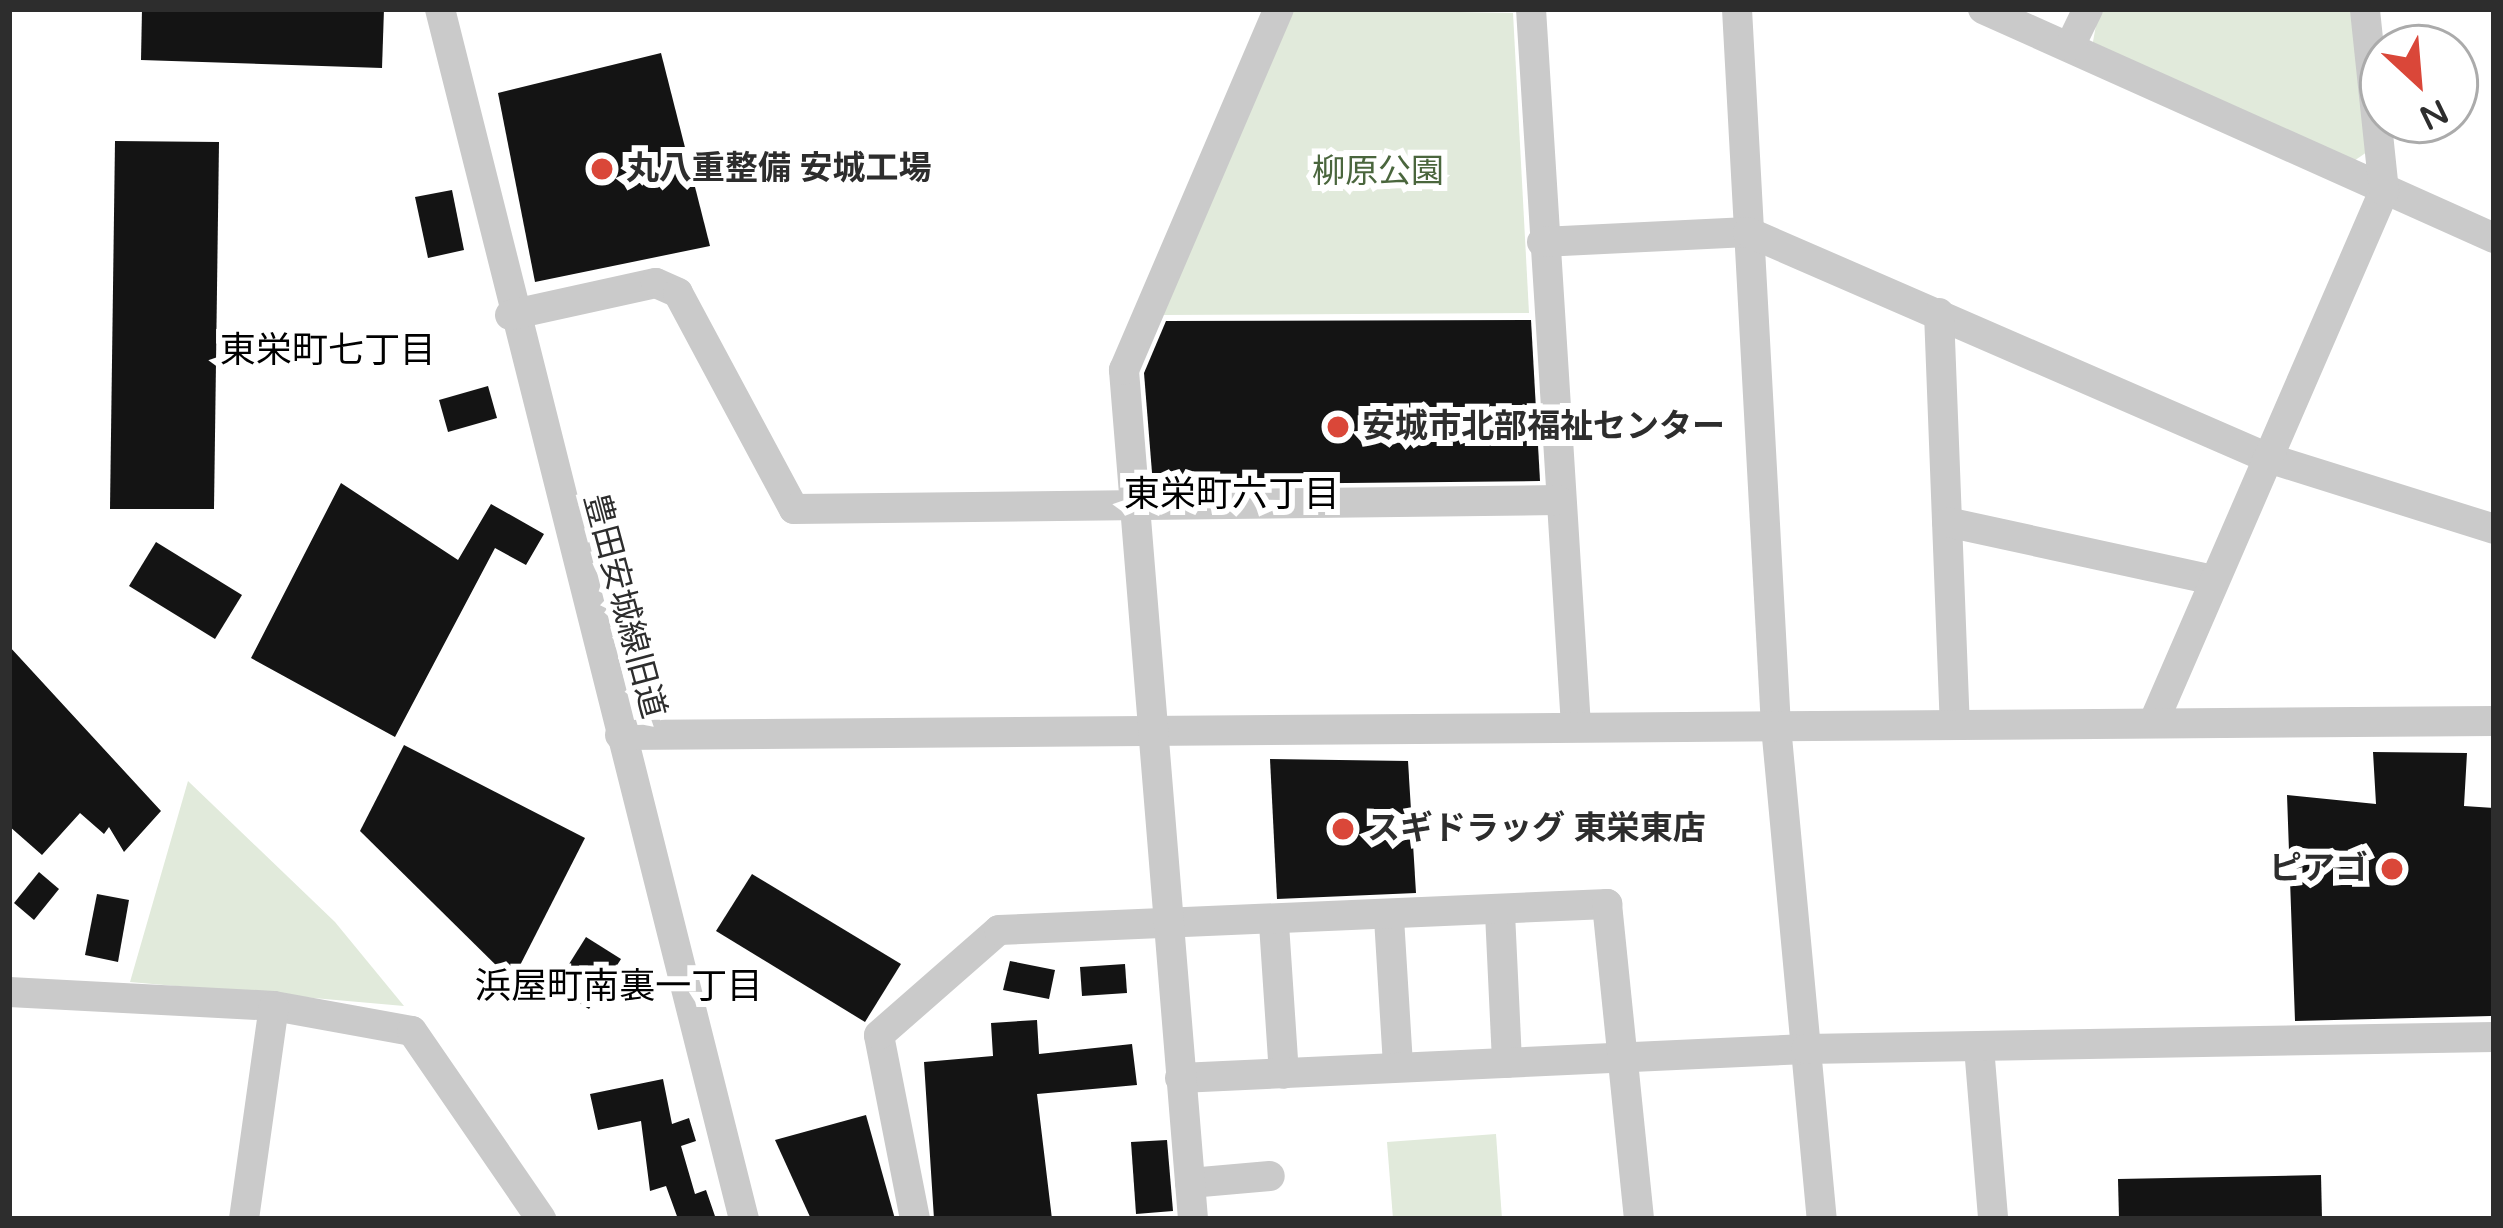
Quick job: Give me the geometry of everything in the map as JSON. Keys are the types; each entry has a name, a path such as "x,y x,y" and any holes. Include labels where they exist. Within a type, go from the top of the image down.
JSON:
{"street":[{"name":"豊田安城線旧道","path":"440,9 510,315 744,1219"},
{"path":"1193,1219 1124,370 1279,9"},
{"path":"1531,9 1558,500 1576,727"},
{"path":"1738,9 1776,726 1822,1219"},
{"path":"1983,9 2494,238"},
{"path":"2070,46 2088,9"},
{"path":"2155,719 2384,191 2366,9"},
{"path":"1542,242 1748,232 2268,458 2494,530"},
{"path":"510,315 656,283 678,293 794,509 1558,500"},
{"path":"1939,313 1955,722"},
{"path":"1947,522 2212,580"},
{"path":"620,735 2155,719 2494,721"},
{"path":"914,1219 879,1035 999,930 1274,924 1607,904 1639,1219"},
{"path":"1500,913 1507,1063"},
{"path":"1389,918 1398,1067"},
{"path":"1274,924 1284,1074"},
{"path":"9,992 274,1006 412,1031 541,1219"},
{"path":"244,1219 274,1006"},
{"path":"1180,1078 1806,1049 2494,1037"},
{"path":"1978,1048 1994,1219"},
{"path":"1190,1183 1270,1176"}],"green space":[{"name":"柳原公園","path":"1294,9 1513,13 1529,313 1161,315"},
{"path":"2099,9 2352,9 2359,144 2366,144 2367,152 2351,163 2092,47"},
{"path":"188,781 335,922 404,1006 130,982"},
{"path":"1496,1134 1502,1219 1393,1219 1387,1142"}],"building":[{"path":"142,9 384,9 382,68 141,60"},
{"name":"丸八重整備 安城工場","path":"661,53 710,246 535,282 498,93"},
{"path":"115,141 219,142 214,509 110,509"},
{"path":"452,190 464,250 428,258 415,197"},
{"name":"安城市北部福祉センター","path":"1531,320 1540,481 1153,485 1144,373 1166,321"},
{"path":"488,386 497,418 448,432 439,400"},
{"path":"341,483 458,560 491,504 544,534 526,565 495,548 395,737 251,658"},
{"path":"156,542 242,595 215,639 129,586"},
{"path":"9,646 161,811 124,852 109,827 104,834 80,813 42,855 9,826"},
{"path":"404,745 585,838 512,981 360,831"},
{"name":"ピアゴ","path":"2373,752 2467,753 2464,806 2494,808 2491,1016 2295,1021 2287,795 2376,804"},
{"name":"スギドラッグ 東栄東店","path":"1270,759 1408,761 1416,893 1277,899"},
{"path":"39,872 59,889 34,920 14,903"},
{"path":"752,874 901,964 865,1022 716,931"},
{"path":"97,894 129,900 118,962 85,955"},
{"path":"586,937 621,959 589,1009 554,988"},
{"path":"1010,961 1055,970 1049,999 1003,990"},
{"path":"1125,964 1127,993 1082,996 1080,967"},
{"path":"1037,1020 1039,1054 1132,1044 1137,1085 1037,1094 1052,1219 934,1219 924,1062 993,1056 991,1023"},
{"path":"663,1079 672,1124 689,1118 696,1141 681,1146 695,1194 706,1190 716,1219 678,1219 666,1186 650,1191 641,1121 598,1130 590,1094"},
{"path":"866,1115 895,1219 811,1219 775,1140"},
{"path":"1167,1140 1173,1211 1136,1214 1131,1142"},
{"path":"2321,1175 2322,1219 2119,1219 2118,1179"}],"place":[{"name":"丸八重整備 安城工場","path":"602,169"},
{"name":"安城市北部福祉センター","path":"1338,427"},
{"name":"スギドラッグ 東栄東店","path":"1343,829"},
{"name":"ピアゴ","path":"2392,869"}],"district":[{"name":"東栄町七丁目","path":"328,351"},
{"name":"東栄町六丁目","path":"1232,495"},
{"name":"浜屋町南裏一丁目","path":"619,987"}]}
